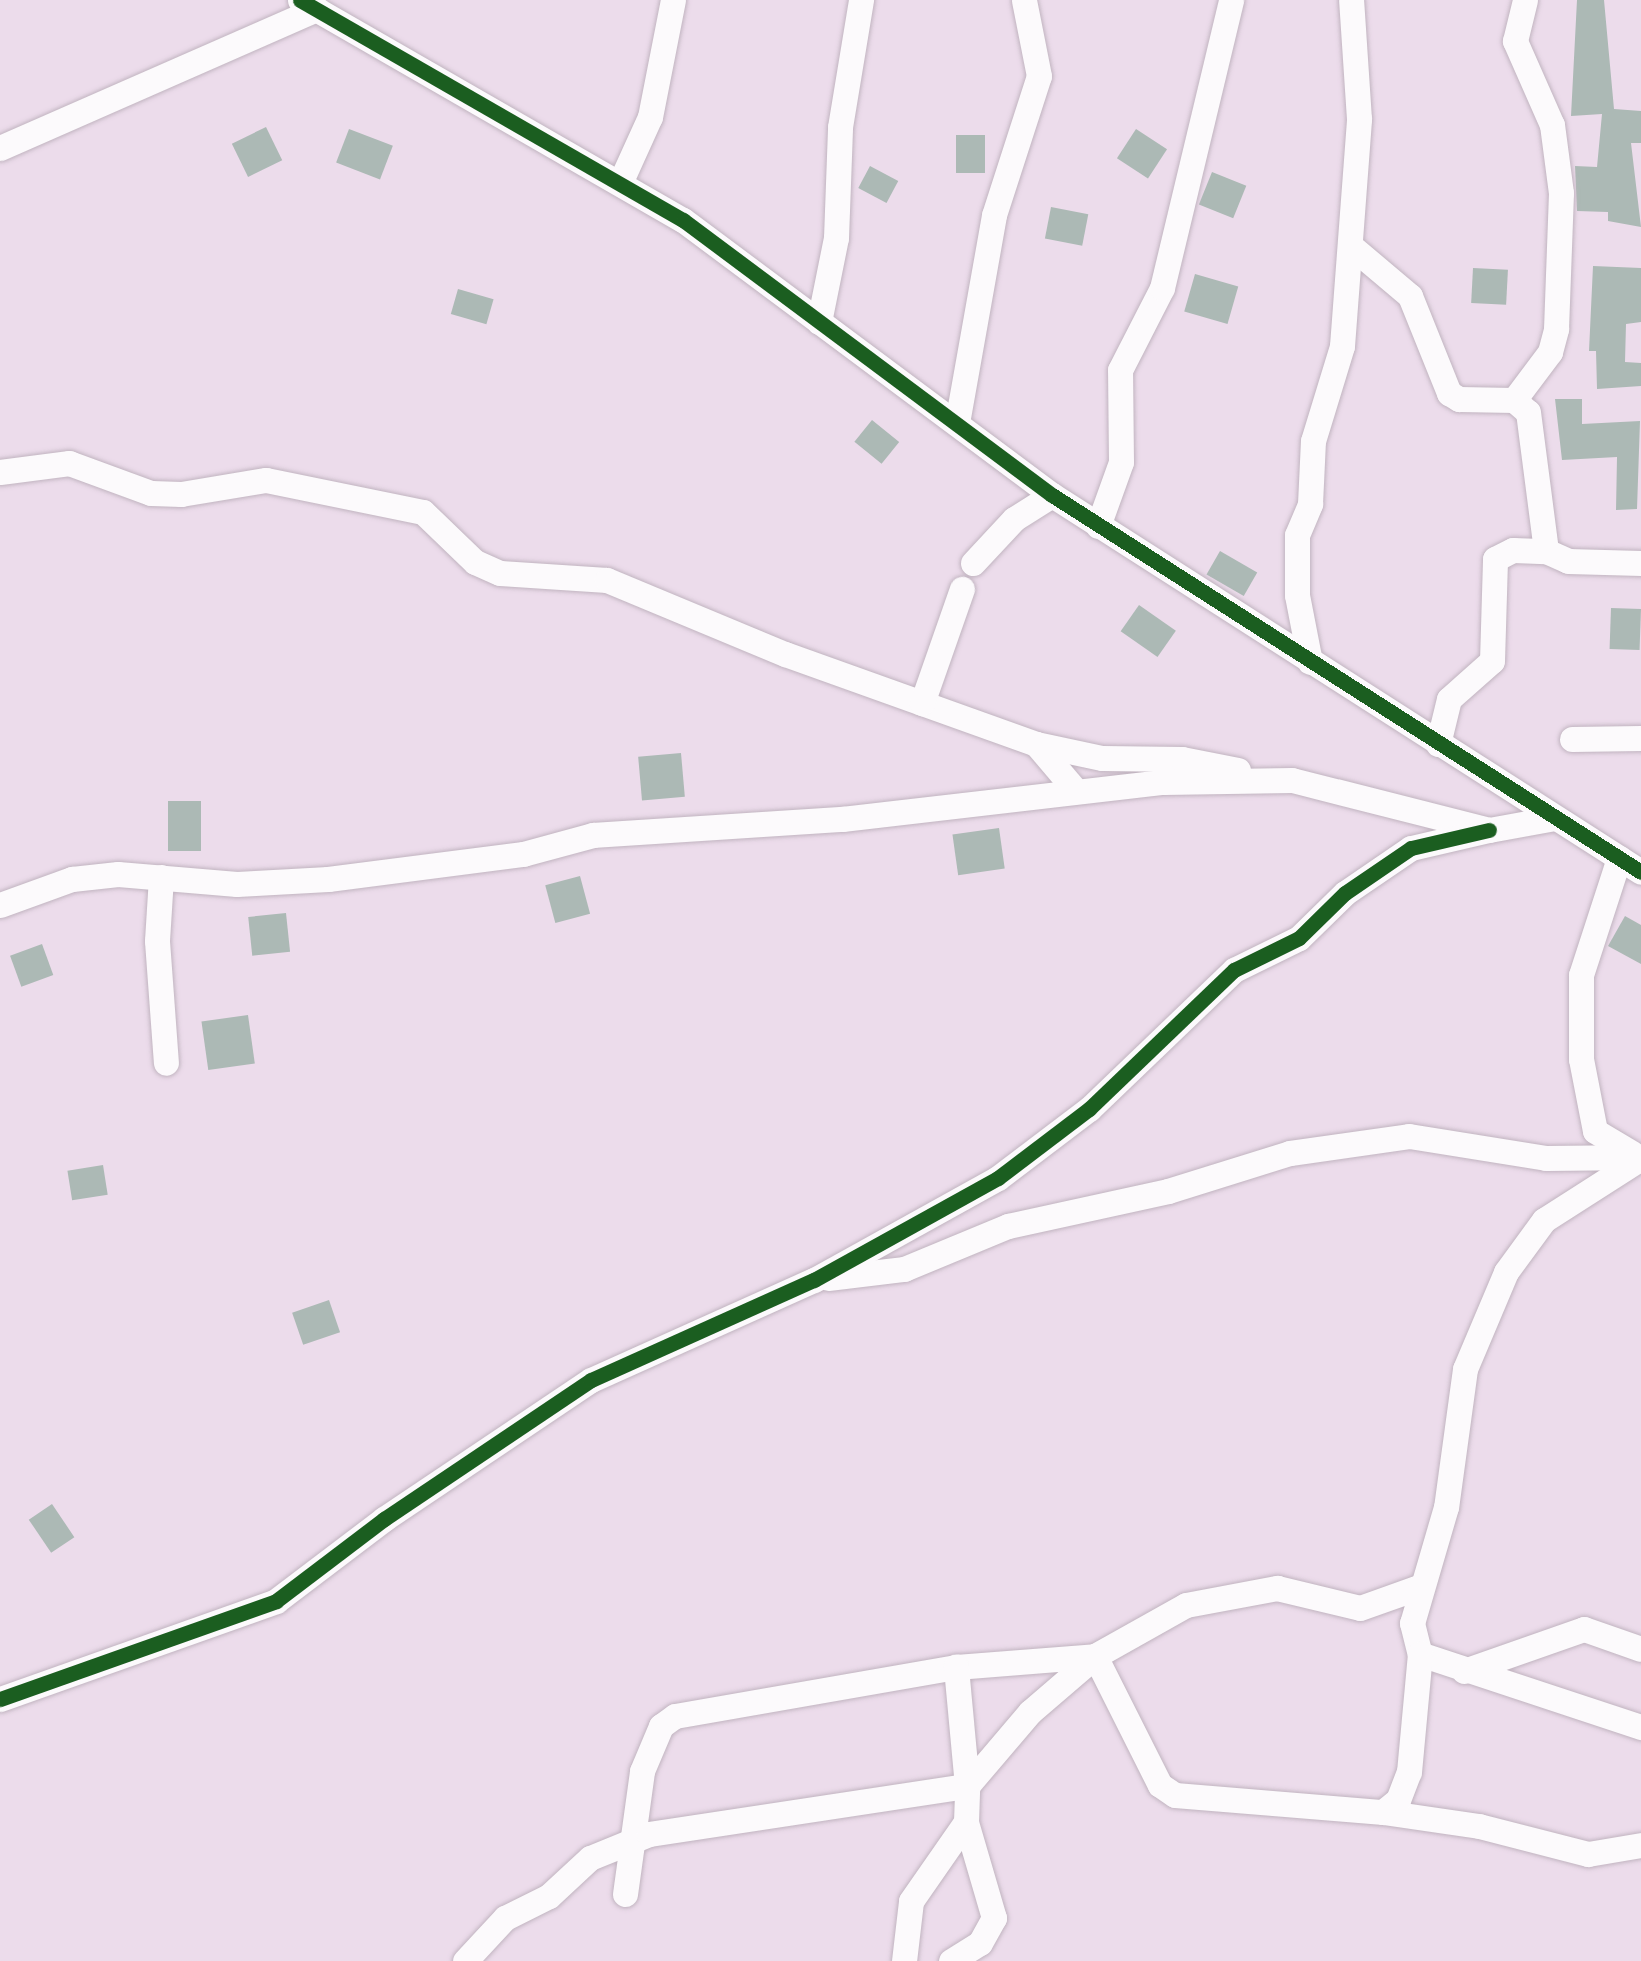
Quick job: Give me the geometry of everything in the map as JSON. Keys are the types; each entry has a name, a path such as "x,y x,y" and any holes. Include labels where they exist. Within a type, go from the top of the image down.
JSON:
{"street":[{"path":"620,183 650,116 674,0"},
{"path":"818,322 836,238 840,127 861,0"},
{"path":"957,423 994,214 1039,76 1024,0"},
{"path":"1098,526 1121,462 1120,370 1162,288 1231,0"},
{"path":"1310,662 1297,595 1296,536 1310,504 1313,441 1342,346 1352,247 1358,119 1351,0"},
{"path":"1514,400 1550,352 1556,329 1560,212 1552,124 1515,41 1525,0"},
{"path":"0,148 308,4 682,220 1052,495 1630,865 1581,974 1581,1059 1595,1131 1641,1157"},
{"path":"1352,247 1410,296 1448,392 1459,399 1514,400 1528,412 1534,430 1546,551"},
{"path":"0,472 70,463 151,493 182,494 266,480 423,512 475,562 500,573 607,580 1036,744 1102,758 1182,758 1292,780 1489,830"},
{"path":"973,564 1014,519 1052,495"},
{"path":"1438,744 1448,699 1492,660 1496,559 1513,550 1546,551 1568,560 1641,563"},
{"path":"922,703 962,589"},
{"path":"1572,739 1641,738"},
{"path":"1036,744 1076,792"},
{"path":"0,906 72,879 161,878 237,884 328,880 523,854 592,835 842,819 1163,782 1292,780"},
{"path":"0,1700 276,1601 384,1519 591,1380 814,1280 998,1178 1089,1109 1234,970 1299,938 1344,893 1411,848 1555,818"},
{"path":"161,878 157,940 166,1063"},
{"path":"814,1280 904,1269 1008,1226 1168,1191 1290,1153 1409,1136 1546,1158 1641,1157"},
{"path":"1384,1812 1398,1800 1409,1772 1420,1654 1412,1623 1419,1587 1446,1507 1465,1369 1506,1272 1544,1220 1641,1157"},
{"path":"465,1961 505,1918 549,1896 590,1858 632,1840 716,1820 967,1786 1030,1712 1096,1656 1186,1605 1276,1588 1360,1608 1419,1587"},
{"path":"1459,1672 1584,1629 1641,1650"},
{"path":"1420,1654 1459,1672 1641,1727"},
{"path":"625,1894 642,1771 661,1726 675,1716 956,1667 1096,1656"},
{"path":"1096,1656 1160,1785 1175,1795 1384,1812 1479,1826 1588,1854 1639,1853"},
{"path":"951,1961 980,1944 994,1918 966,1822 967,1786 956,1667"},
{"path":"904,1961 911,1900 966,1822"}],"building":[{"path":"1577,0 1604,0 1614,109 1641,111 1641,143 1631,143 1641,227 1608,221 1608,212 1577,211 1575,166 1597,167 1602,114 1571,116"},
{"path":"266,127 282,160 248,177 232,144"},
{"path":"349,129 393,146 380,179 336,163"},
{"path":"1136,129 1167,149 1148,179 1117,158"},
{"path":"956,135 985,135 985,173 956,173"},
{"path":"870,166 898,181 887,203 858,188"},
{"path":"1212,172 1246,186 1233,218 1199,204"},
{"path":"1051,207 1088,214 1082,246 1045,238"},
{"path":"1593,266 1641,268 1641,322 1626,324 1625,362 1641,363 1641,386 1597,389 1596,351 1589,351"},
{"path":"1473,268 1508,270 1506,305 1471,303"},
{"path":"1195,274 1238,286 1228,324 1184,311"},
{"path":"458,289 494,299 486,324 451,314"},
{"path":"1555,399 1582,399 1582,424 1640,421 1637,509 1616,510 1617,457 1562,460"},
{"path":"872,420 899,442 882,464 854,442"},
{"path":"1220,551 1257,572 1244,596 1206,574"},
{"path":"1139,605 1176,631 1158,657 1121,631"},
{"path":"1611,608 1641,609 1640,650 1610,649"},
{"path":"681,753 685,797 642,801 638,757"},
{"path":"168,801 201,801 201,851 168,851"},
{"path":"999,828 1005,869 958,875 952,835"},
{"path":"580,876 590,914 555,923 545,885"},
{"path":"286,913 290,952 252,956 248,917"},
{"path":"1625,916 1641,925 1641,964 1608,946"},
{"path":"42,944 53,975 21,987 10,956"},
{"path":"248,1015 255,1064 208,1070 201,1022"},
{"path":"103,1165 108,1195 72,1200 67,1171"},
{"path":"329,1300 340,1332 303,1345 292,1313"},
{"path":"52,1504 74,1537 51,1553 29,1520"}],"cycle path":[{"path":"300,0 683,220 1052,495 1641,872"},
{"path":"0,1699 276,1601 384,1519 591,1380 814,1280 998,1178 1089,1109 1234,970 1299,938 1345,893 1411,848 1489,830"}]}
